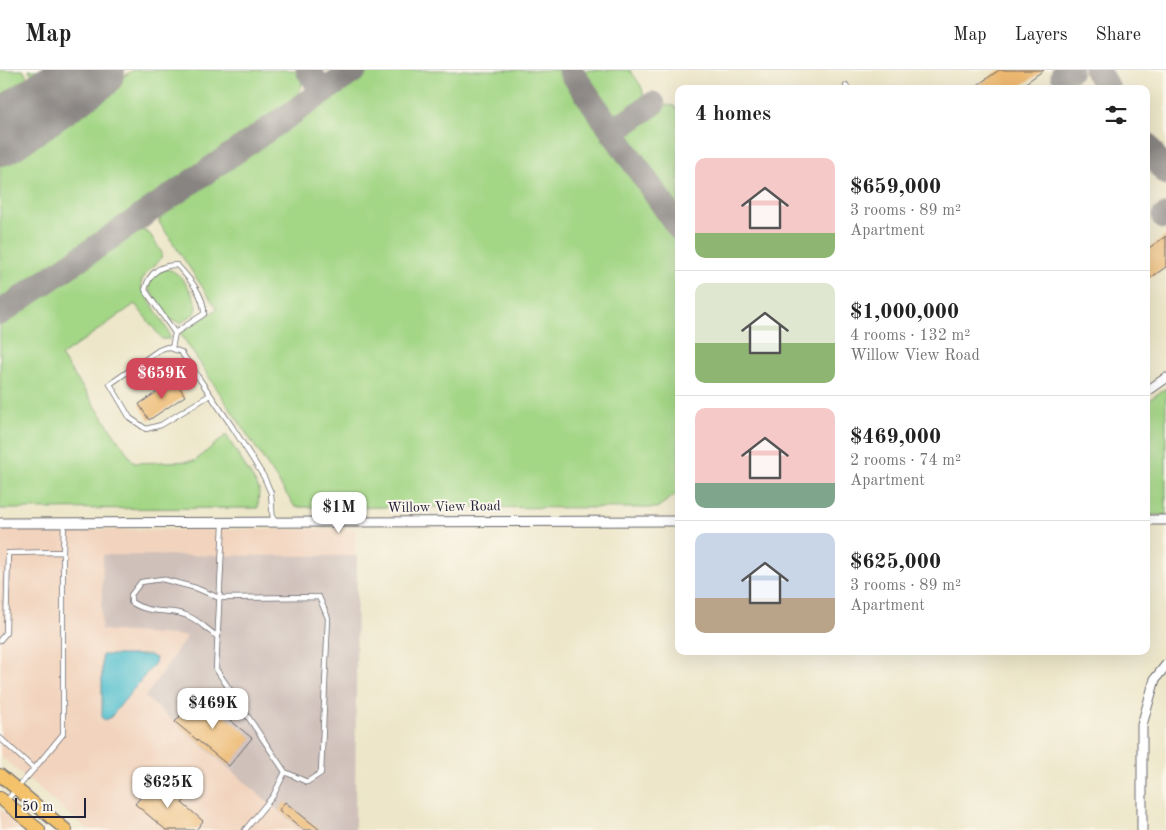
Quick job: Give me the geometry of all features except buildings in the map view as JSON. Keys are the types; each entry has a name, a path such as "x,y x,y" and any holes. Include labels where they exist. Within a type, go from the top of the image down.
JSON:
{"main road":[{"path":"0,774 66,830"},
{"path":"3,800 39,830"}],"street":[{"path":"1150,389 1166,378"},
{"path":"1150,520 1166,520"},
{"name":"Willow View Road","path":"0,523 675,521"},
{"path":"1142,830 1142,725 1155,679 1166,665"}],"lane":[{"path":"172,348 175,333 204,314 204,304 187,275 177,265 166,265 155,270 147,280 145,290 175,333"},
{"path":"210,395 152,429 140,427 130,418 110,384 159,350 167,347 181,352 210,395 268,485 272,502 273,523"},
{"path":"3,800 17,789 63,734 64,523"},
{"path":"218,637 192,618 168,612 142,610 131,602 131,595 141,582 162,579 219,598 319,597 328,618 320,773 307,782 285,772 216,669 218,637 219,598 222,523"},
{"path":"0,640 6,633 8,553 63,552"},
{"path":"210,594 220,586"},
{"path":"0,738 34,769"},
{"path":"245,830 273,796 285,772"}],"shaded area":[{"path":"355,529 352,830 88,830 0,756 0,530"},
{"path":"103,555 357,556 355,830 301,830 145,697 187,636 101,630"},
{"path":"0,809 6,813 26,830 0,830"}],"green space":[{"path":"0,70 23,70 32,84 31,87 0,108"},
{"path":"29,70 56,70 40,81 36,81"},
{"path":"133,70 297,70 302,82 299,94 293,101 0,302 0,161"},
{"path":"370,70 559,70 675,238 675,495 657,508 295,507 180,333 217,309 159,222 163,212"},
{"path":"582,70 630,70 642,88 642,99 630,110 619,113 610,112"},
{"path":"668,105 675,107 675,206 629,137 634,127 651,114"},
{"path":"141,229 150,234 162,253 158,262 144,275 141,286 168,331 170,339 162,339 135,304 61,356 134,463 195,461 226,435 259,489 258,508 0,509 0,323 135,230"},
{"path":"163,269 169,269 180,276 189,288 197,306 196,312 181,323 170,320 149,289 151,278"},
{"path":"1166,388 1166,515 1150,515 1150,399"}],"water":[{"path":"102,655 149,655 156,658 155,663 110,718 105,720 102,718"}],"taxiway":[{"path":"308,70 323,92"},
{"path":"0,313 355,70"},
{"path":"570,70 675,222"},
{"path":"1063,75 1070,70"},
{"path":"1096,70 1105,85"},
{"path":"612,132 653,104"},
{"path":"1150,150 1166,173"}],"runway":[{"path":"0,134 93,70"}]}
